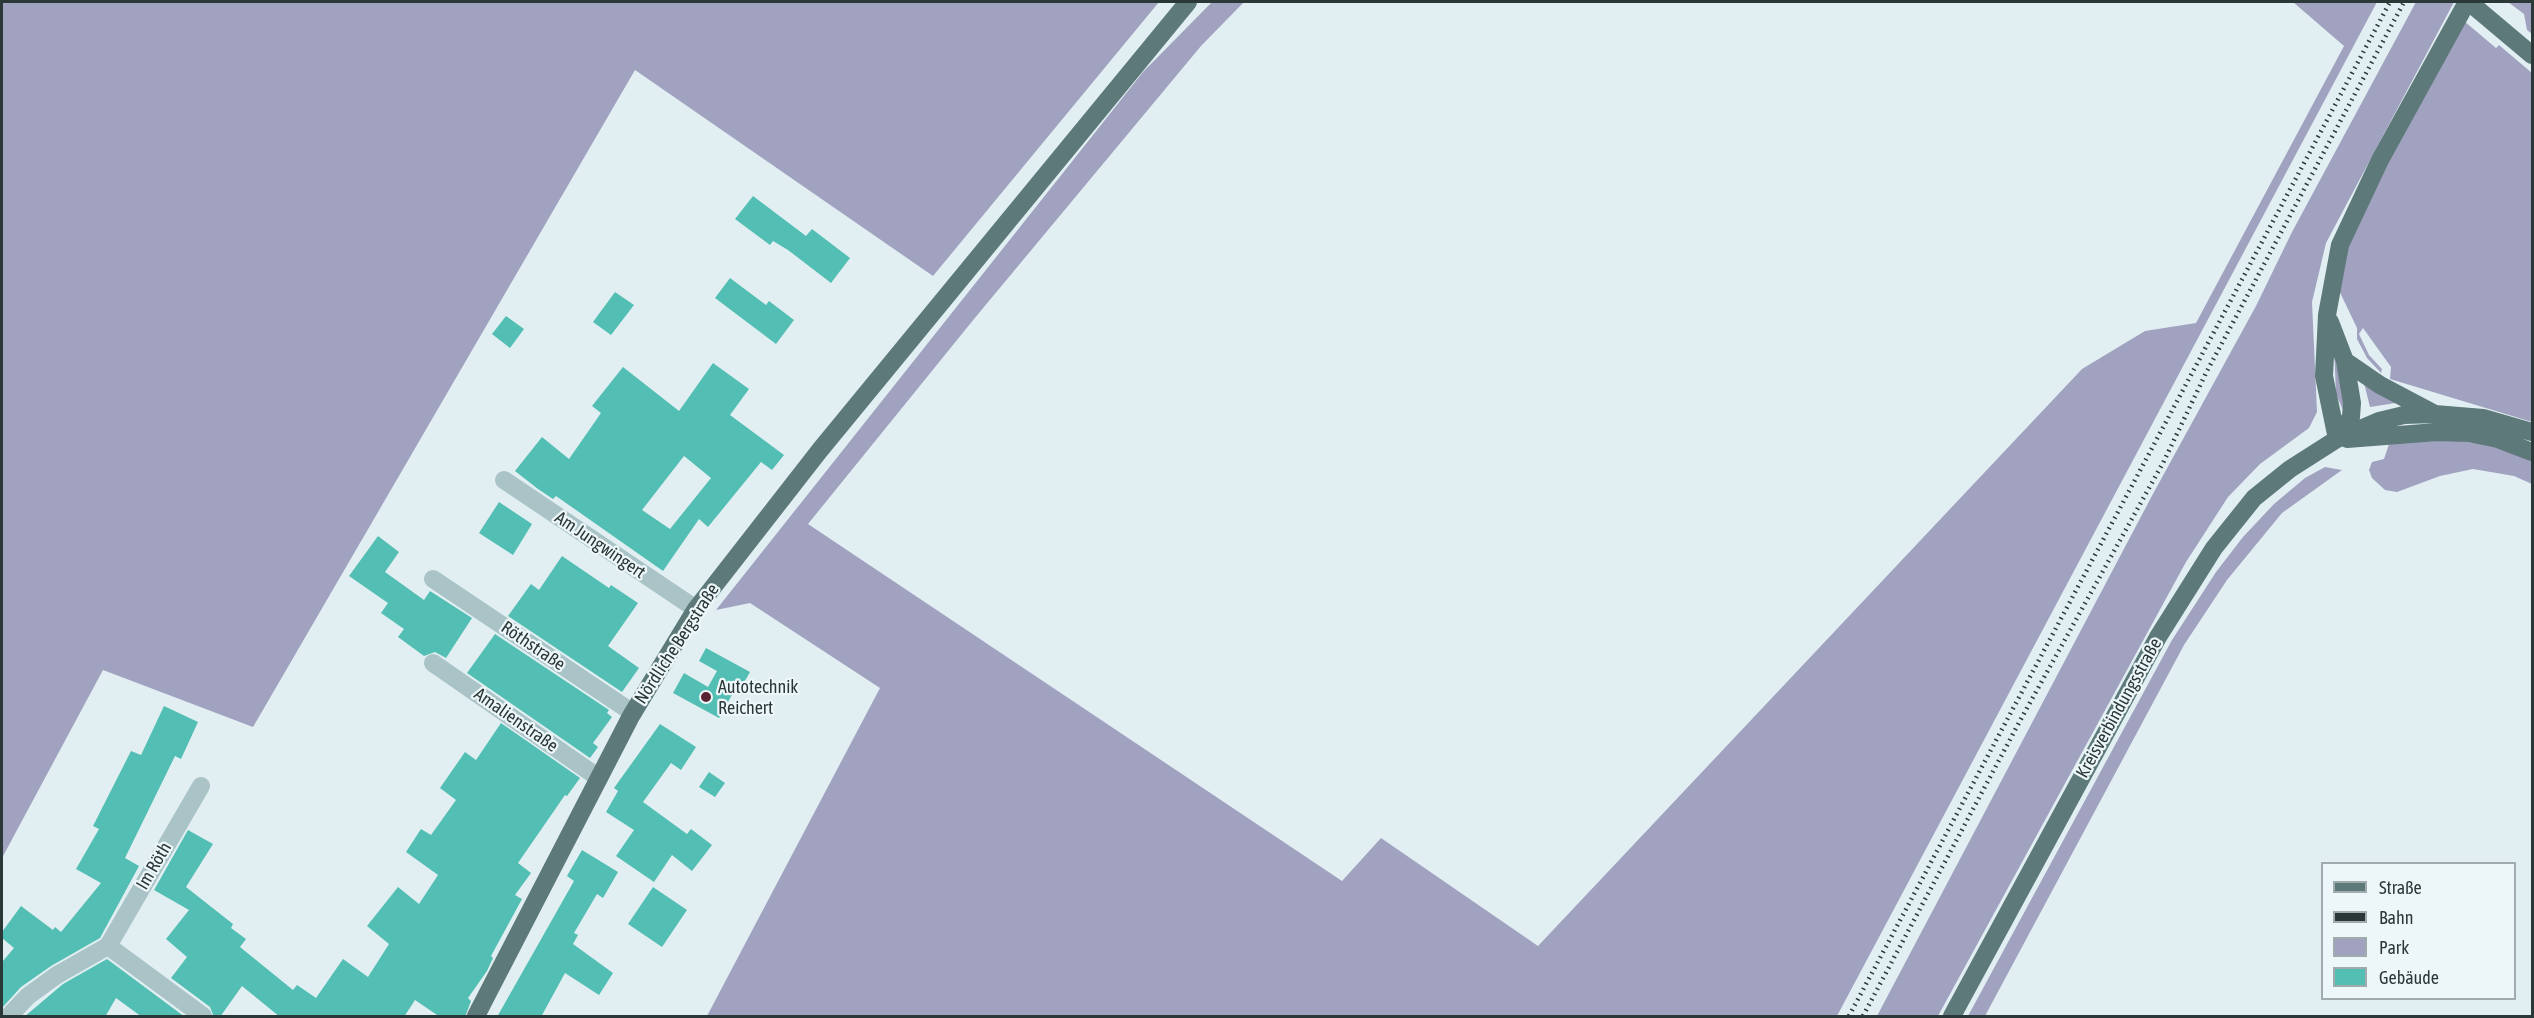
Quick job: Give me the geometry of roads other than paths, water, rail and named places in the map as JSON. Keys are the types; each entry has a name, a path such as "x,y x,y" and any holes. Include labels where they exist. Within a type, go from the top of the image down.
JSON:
{"main road":[{"name":"Nördliche Bergstraße","path":"476,1017 633,713 696,609 820,450 1188,2"},
{"path":"2337,439 2324,376 2327,315 2340,245 2380,160 2471,4 2532,56"},
{"path":"2327,315 2345,361 2352,403 2351,417 2337,439"},
{"path":"2345,361 2380,386 2435,414 2483,418 2532,432"},
{"name":"Kreisverbindungsstraße","path":"1952,1017 2158,637 2214,548 2254,498 2290,469 2337,439 2379,421 2404,416 2435,414"},
{"path":"2337,439 2437,432 2469,433 2498,439 2532,452"}],"street":[{"name":"Am Jungwingert","path":"504,480 696,609"},
{"name":"Röthstraße","path":"433,579 633,713"},
{"name":"Amalienstraße","path":"433,663 599,778"},
{"name":"Im Röth","path":"108,946 201,786"},
{"path":"9,1017 28,996 57,975 108,946 203,1017"}],"railway":[{"path":"1849,1016 2390,2"},
{"path":"1863,1016 2022,717 2164,461 2206,373 2404,2"}],"place":[{"name":"Autotechnik Reichert","path":"706,697"}]}
